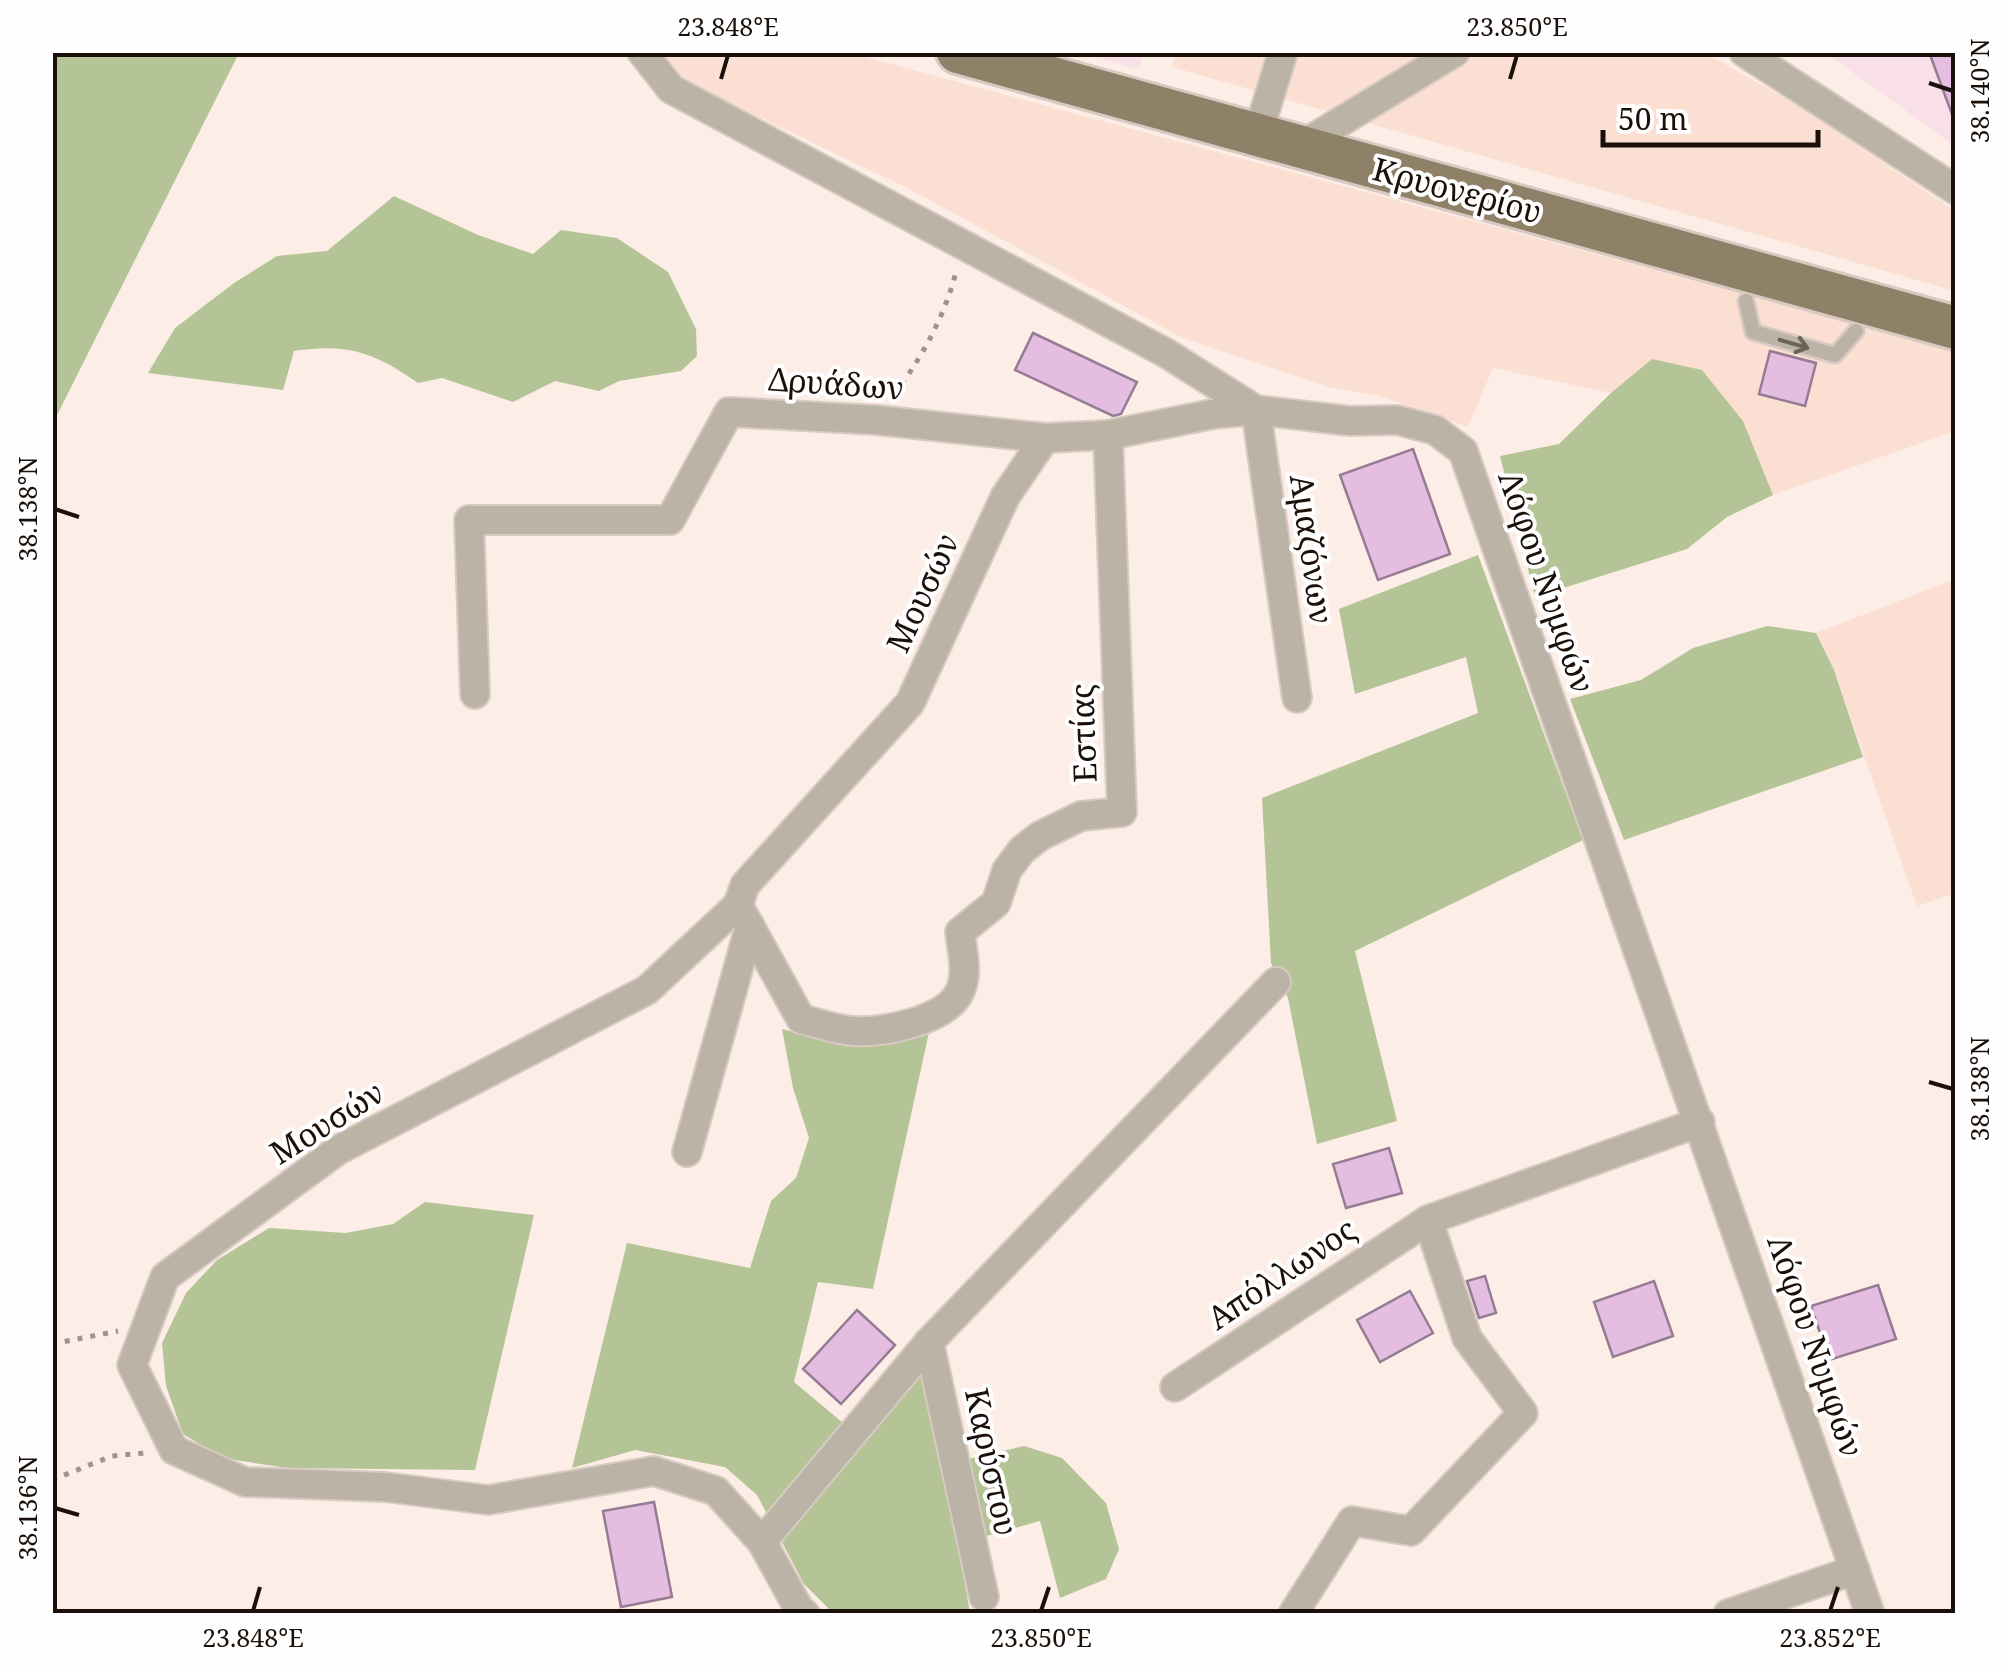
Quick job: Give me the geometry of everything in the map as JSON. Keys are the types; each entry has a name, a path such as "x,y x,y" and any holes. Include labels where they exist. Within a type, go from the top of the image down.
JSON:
{"main road":[{"name":"Κρυονερίου","path":"958,52 1956,328"}],"street":[{"name":"Λόφου Νυμφών","path":"642,52 671,89 1166,353 1256,410 1350,420 1396,420 1435,430 1463,451 1870,1614"},
{"path":"1258,136 1283,52"},
{"path":"1298,147 1455,52"},
{"path":"1744,52 1956,190"},
{"name":"Δρυάδων","path":"475,694 468,520 670,520 729,412 877,420 1045,438 1108,434 1212,414 1256,410"},
{"name":"Αμαζόνων","path":"1256,410 1297,698"},
{"name":"Εστίας","path":"744,916 801,1019 853,1032 904,1026 942,1010 958,994 964,972 960,932 996,903 1006,870 1022,850 1080,816 1122,812 1108,434"},
{"name":"Μουσών","path":"174,1450 132,1365 166,1277 338,1150 647,990 744,916 746,885 910,703 1005,496 1045,438"},
{"path":"687,1152 744,916"},
{"path":"762,1542 929,1342 1276,982"},
{"name":"Απόλλωνος","path":"1175,1387 1428,1220 1700,1122"},
{"path":"1292,1614 1352,1521 1410,1532 1523,1413 1468,1338 1428,1220"},
{"name":"Καρύστου","path":"929,1342 984,1597"},
{"path":"174,1450 244,1482 385,1487 488,1500 654,1471 716,1491 762,1542 805,1614"},
{"path":"1728,1614 1856,1570"}],"lane":[{"path":"1746,302 1754,332 1835,355 1856,331"}],"path":[{"path":"877,420 920,360 948,301 963,245"},
{"path":"52,1344 147,1325"},
{"path":"52,1480 112,1456 174,1450"}],"shaded area":[{"path":"1177,52 1705,53 1794,103 1955,211 1955,291 1172,67"},
{"path":"662,53 850,53 1955,351 1955,431 1773,495 1743,421 1702,370 1652,359 1611,393 1493,368 1468,427 1379,396 1329,387 1183,338 911,190 682,80"},
{"path":"1082,53 1144,53 1138,69"},
{"path":"1826,53 1955,53 1955,146"},
{"path":"1955,579 1955,893 1917,906 1834,670 1816,633"}],"green space":[{"path":"52,53 239,53 53,423"},
{"path":"394,196 478,235 533,254 561,230 617,238 668,272 696,329 697,356 681,371 619,381 599,391 555,381 513,402 442,378 418,383 373,357 345,349 294,351 283,390 148,373 175,328 234,283 277,256 327,251"},
{"path":"1652,359 1702,370 1743,421 1773,495 1727,517 1687,549 1535,597 1500,456 1559,444"},
{"path":"1478,555 1583,840 1355,951 1397,1121 1317,1144 1288,998 1271,963 1262,798 1478,713 1466,657 1355,694 1339,609"},
{"path":"1767,626 1816,633 1834,670 1863,757 1624,840 1570,699 1641,680 1693,648"},
{"path":"782,1029 840,1043 882,1045 929,1032 873,1289 818,1282 794,1382 866,1442 921,1372 942,1465 1024,1446 1062,1458 1106,1503 1119,1549 1106,1579 1060,1598 1040,1521 958,1544 970,1613 833,1613 804,1584 757,1495 725,1467 635,1450 572,1468 627,1243 750,1268 771,1201 796,1178 809,1138 793,1088"},
{"path":"425,1202 534,1215 475,1470 287,1468 222,1458 183,1434 166,1386 162,1343 186,1293 217,1260 269,1228 346,1233 393,1224"}],"building":[{"path":"1929,52 1956,52 1956,117 1953,117"},
{"path":"1033,333 1137,382 1121,414 1113,416 1015,370"},
{"path":"1770,351 1816,363 1805,406 1759,394"},
{"path":"1413,449 1450,554 1378,580 1340,475"},
{"path":"1389,1148 1402,1193 1346,1208 1333,1164"},
{"path":"1485,1276 1496,1313 1479,1318 1467,1281"},
{"path":"1654,1281 1673,1336 1613,1357 1594,1302"},
{"path":"1878,1285 1896,1339 1829,1360 1811,1306"},
{"path":"1410,1291 1433,1333 1380,1362 1357,1320"},
{"path":"857,1310 895,1345 841,1404 803,1369"},
{"path":"654,1502 672,1597 621,1607 603,1511"}]}
